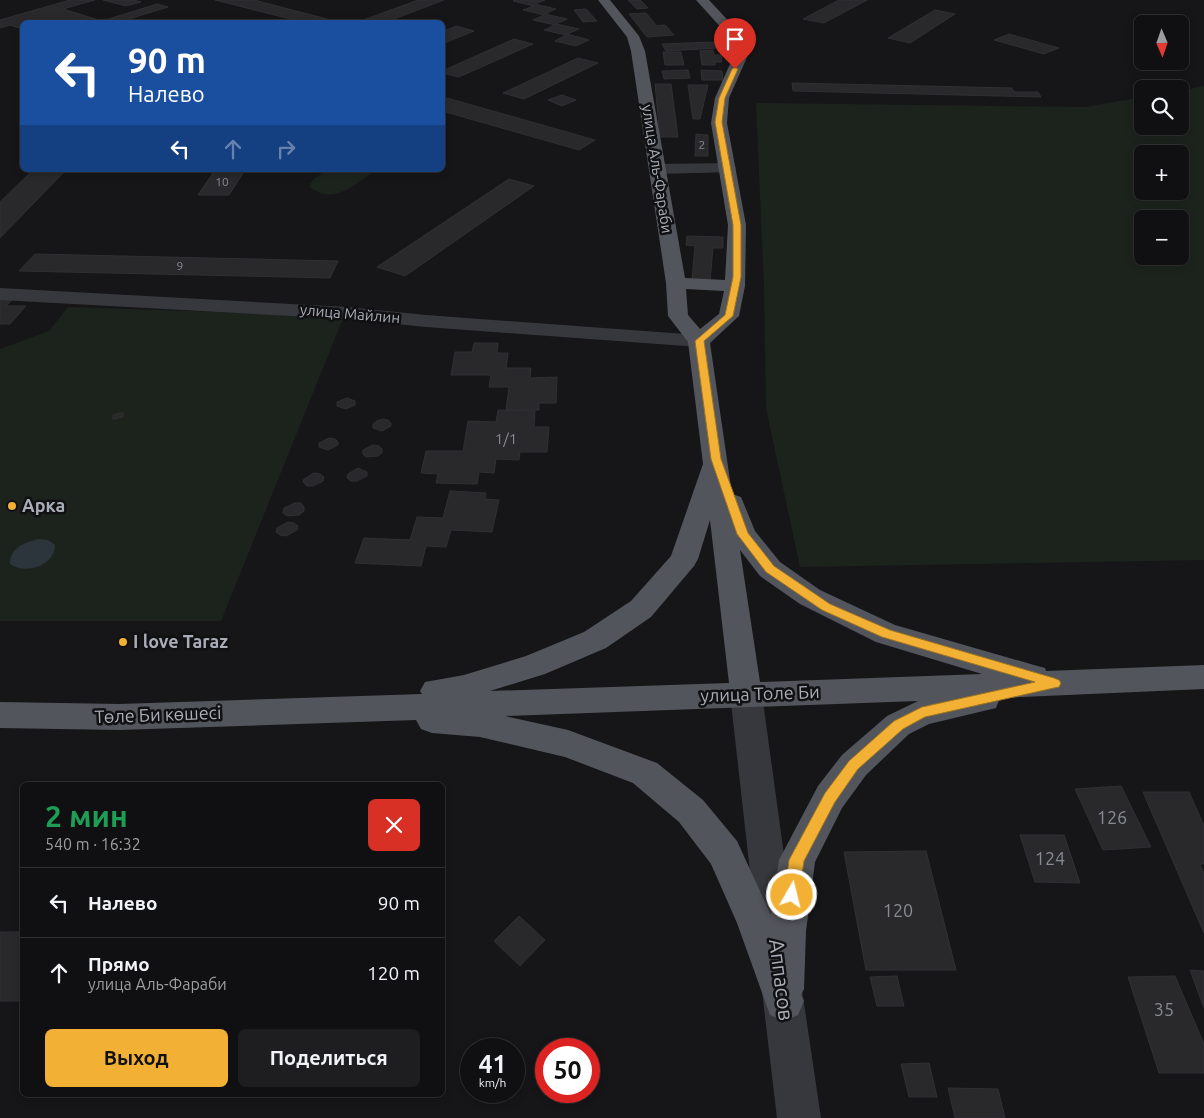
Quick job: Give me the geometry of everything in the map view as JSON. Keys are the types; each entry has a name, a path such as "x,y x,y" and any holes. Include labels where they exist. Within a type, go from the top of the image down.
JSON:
{"main road":[{"name":"улица Аль-Фараби","path":"604,0 633,36 638,51 676,283 678,316 699,341"},
{"path":"702,0 726,24 741,47 741,54 722,98 719,122 737,225 735,286 729,316 699,341 746,694"},
{"path":"676,283 735,286"},
{"path":"716,459 743,534 770,569 810,597 886,634 1054,683"},
{"path":"316,709 464,687 534,666 595,640 641,609 684,559 716,459"},
{"name":"улица Толе Би","path":"316,709 1204,677"},
{"path":"784,1001 787,931 797,860 830,797 854,765 898,725 922,713 1054,683"},
{"path":"316,709 480,724 568,744 644,773 691,810 724,853 755,922 784,1001"},
{"name":"Төле Би көшесі","path":"0,715 119,717 316,709"}],"street":[{"path":"657,169 728,168"},
{"name":"улица Майлин","path":"0,294 347,313 426,321 699,341"},
{"name":"Аппасов","path":"746,694 799,1118"}],"shaded area":[{"path":"1204,86 1204,560 800,567 766,408 764,287 756,103 1086,107 1134,98 1134,135 1189,135 1189,89"},
{"path":"323,172 372,172 352,187 335,194 318,192 309,186 313,180"},
{"path":"68,307 344,316 221,621 0,621 0,349 49,331"},
{"path":"38,539 48,540 55,545 54,552 45,563 23,569 10,564 15,550 23,544"}],"building":[{"path":"70,0 95,0 63,9 99,20 20,20 20,28 10,25 0,28 0,20"},
{"path":"103,0 134,0 141,2 126,6"},
{"path":"215,0 254,0 327,19 294,20"},
{"path":"418,0 444,0 391,20 363,20"},
{"path":"545,0 535,4 556,9 545,14 567,19 556,24 579,29 567,34 589,40 576,46 555,41 566,35 544,30 555,25 533,20 544,15 523,10 534,6 513,1"},
{"path":"628,0 640,0 648,8 637,9"},
{"path":"839,0 867,0 824,23 803,19"},
{"path":"157,4 168,7 126,20 105,20"},
{"path":"586,9 597,21 583,22 574,10"},
{"path":"935,10 955,14 910,43 888,38"},
{"path":"646,13 657,26 665,25 674,35 647,37 629,14"},
{"path":"456,26 474,31 445,43 445,31"},
{"path":"1009,34 1059,48 1044,54 994,40"},
{"path":"514,39 533,44 459,77 445,74 445,70"},
{"path":"714,42 718,48 666,51 662,44"},
{"path":"713,50 714,55 721,55 722,62 715,62 715,65 702,65 700,51"},
{"path":"663,52 681,52 684,65 665,65"},
{"path":"578,58 598,63 524,99 503,93"},
{"path":"688,70 690,78 664,79 662,71"},
{"path":"701,70 722,71 723,80 702,80"},
{"path":"792,83 1012,88 1014,92 1038,92 1041,97 793,91"},
{"path":"655,84 671,84 678,137 660,137"},
{"path":"688,85 708,85 700,119 693,119"},
{"path":"562,95 576,100 562,106 548,100"},
{"path":"445,99 595,140 579,150 445,112"},
{"path":"696,134 708,135 708,156 695,156"},
{"path":"31,172 64,172 0,238 0,202"},
{"path":"214,172 244,172 229,195 198,195"},
{"path":"509,179 534,186 405,276 377,267"},
{"path":"687,236 723,237 723,248 713,248 710,281 692,280 695,246 686,245"},
{"path":"35,254 338,261 330,278 19,271"},
{"path":"0,298 13,299 6,306 26,306 10,324 0,324"},
{"path":"474,343 498,343 497,353 508,353 506,368 531,368 530,378 557,377 556,403 539,403 539,410 506,410 509,387 489,387 491,375 451,375 455,352 472,352"},
{"path":"347,398 355,401 355,405 346,409 337,406 337,402"},
{"path":"498,410 535,411 534,427 549,427 547,452 520,452 519,460 496,459 494,473 479,472 477,484 436,483 438,474 421,473 426,451 463,451 468,421 496,422"},
{"path":"123,413 123,417 113,419 113,415"},
{"path":"383,419 388,420 391,426 382,431 373,428 373,424"},
{"path":"329,438 335,439 338,445 328,450 319,447 319,443"},
{"path":"373,445 379,446 382,449 382,453 378,456 366,457 363,454 363,450"},
{"path":"358,468 367,472 367,476 357,481 351,481 347,478 348,474"},
{"path":"314,473 324,477 323,481 313,486 307,486 303,482 304,479"},
{"path":"450,491 486,493 485,499 499,500 492,532 451,530 446,547 426,546 421,566 355,563 364,538 410,540 417,517 443,518"},
{"path":"295,503 301,503 304,511 299,515 287,516 283,513 284,508"},
{"path":"288,522 298,526 297,530 286,536 276,532 277,528"},
{"path":"1121,786 1151,847 1103,850 1075,789"},
{"path":"1143,792 1189,792 1204,826 1204,864 1200,864 1204,874 1204,933"},
{"path":"1020,835 1064,835 1080,883 1035,882"},
{"path":"926,851 956,970 866,970 844,852"},
{"path":"519,916 545,940 520,966 494,941"},
{"path":"0,932 20,932 20,1001 0,1001"},
{"path":"1190,970 1204,971 1204,1008"},
{"path":"897,976 904,1006 877,1006 870,977"},
{"path":"1175,976 1204,1044 1204,1073 1159,1073 1128,977"},
{"path":"929,1063 937,1097 909,1097 901,1064"},
{"path":"948,1088 998,1089 1005,1118 955,1118"}],"place":[{"name":"Арка","path":"12,506"},
{"name":"I love Taraz","path":"123,642"}],"route":[{"path":"735,69 722,98 719,122 737,225 737,277 729,316 699,341 716,459 743,534 770,569 826,607 886,634 1054,683 922,713 898,725 854,765 830,797 797,860 792,895"}]}
